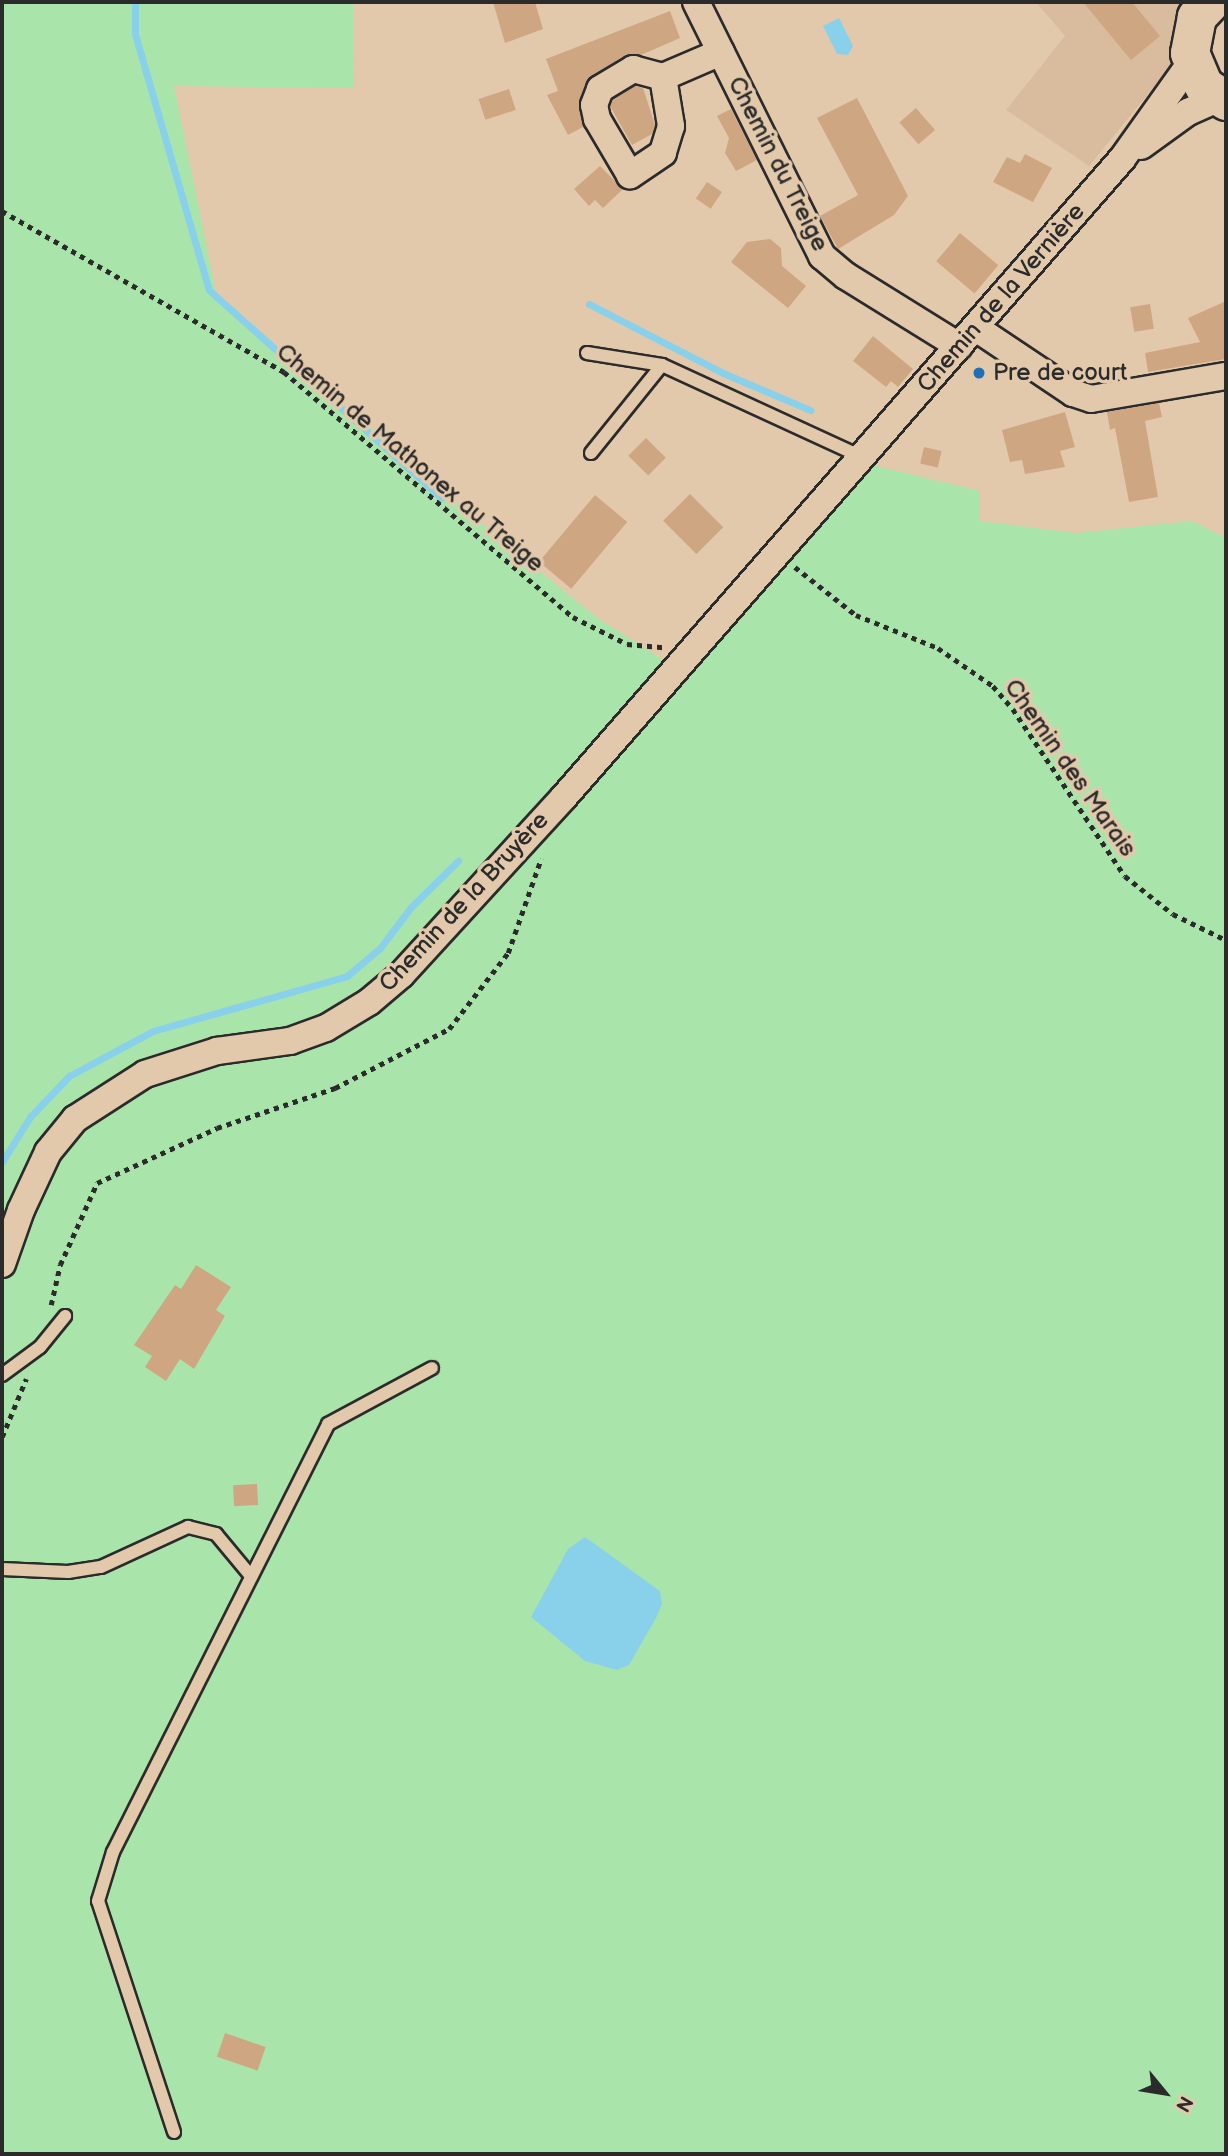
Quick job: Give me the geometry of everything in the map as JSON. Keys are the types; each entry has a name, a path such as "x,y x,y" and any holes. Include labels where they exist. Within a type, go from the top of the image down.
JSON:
{"main road":[{"path":"1198,7 1191,34 1192,61 1204,86 1223,100"}],"street":[{"name":"Chemin du Treige","path":"696,2 822,256 846,276 967,337"},
{"path":"663,78 722,52"},
{"name":"Chemin de la Vernière","path":"870,447 1122,159 1192,61"},
{"name":"Chemin de la Vernière","path":"1122,159 1188,112 1223,100"},
{"path":"967,337 1073,393 1091,399 1226,376"},
{"name":"Chemin de la Bruyère","path":"2,1264 20,1210 48,1152 75,1119 145,1074 217,1051 290,1041 326,1028 369,1002 401,975 870,447"}],"lane":[{"path":"587,353 662,365 870,447"},
{"path":"590,453 662,365"},
{"path":"2,1376 40,1347 65,1316"},
{"path":"174,2132 98,1901 113,1852 328,1424 432,1368"},
{"path":"2,1569 68,1572 101,1567 188,1527 216,1534 250,1575"}],"path":[{"name":"Chemin de Mathonex au Treige","path":"2,211 284,372 573,617 627,644 674,648 688,655"},
{"name":"Chemin des Marais","path":"779,552 856,615 938,648 993,686 1013,709 1125,876 1173,915 1226,940"},
{"path":"2,1437 40,1347 60,1265 97,1183 217,1128 335,1088 449,1029 508,953 545,849"}],"shaded area":[{"path":"1036,2 1200,2 1179,20 1171,66 1089,166 1006,110 1065,36"}],"green space":[{"path":"2,2 353,2 354,88 174,86 216,293 519,555 599,619 689,676 872,465 980,491 980,521 1076,533 1192,521 1226,538 1226,2154 2,2154"}],"water":[{"path":"839,18 853,46 848,55 837,54 823,26"},
{"path":"585,1537 660,1591 662,1604 656,1618 629,1665 617,1670 585,1661 531,1617 568,1549"}],"building":[{"path":"493,2 535,2 543,29 505,43"},
{"path":"1083,2 1132,2 1160,36 1131,60"},
{"path":"670,11 680,38 641,55 625,55 592,76 579,100 583,127 568,135 547,95 558,91 546,59"},
{"path":"635,86 643,88 655,125 652,134 632,145 610,106 613,100"},
{"path":"509,89 516,110 485,120 479,99"},
{"path":"857,98 908,196 894,215 838,249 820,216 858,195 817,118"},
{"path":"916,108 935,130 918,144 899,122"},
{"path":"731,109 757,160 736,171 725,153 729,138 717,116"},
{"path":"1025,154 1052,168 1033,202 993,182 1007,157 1020,163"},
{"path":"600,166 623,189 603,208 595,200 589,206 574,189"},
{"path":"707,182 722,192 711,209 696,199"},
{"path":"960,233 998,265 975,293 936,261"},
{"path":"770,239 781,248 782,266 806,286 788,308 731,262 747,242"},
{"path":"1226,301 1226,359 1148,372 1145,353 1200,342 1188,318"},
{"path":"1150,304 1154,329 1134,332 1130,307"},
{"path":"873,336 913,369 898,387 891,381 886,387 853,361"},
{"path":"1159,403 1162,417 1145,421 1158,497 1129,502 1115,428 1110,430 1107,412"},
{"path":"1065,412 1075,447 1060,451 1065,467 1025,474 1022,460 1010,462 1002,430"},
{"path":"646,438 666,458 648,475 628,456"},
{"path":"924,447 942,451 938,468 920,464"},
{"path":"690,494 723,527 696,554 663,521"},
{"path":"595,495 627,522 571,589 539,562"},
{"path":"196,1265 231,1287 216,1310 225,1316 194,1369 180,1359 166,1381 145,1367 152,1356 134,1345 175,1285 181,1289"},
{"path":"257,1484 258,1505 234,1506 233,1485"},
{"path":"225,2033 266,2047 258,2071 217,2057"}],"waterway":[{"path":"135,2 135,34 209,290 442,498"},
{"path":"589,304 723,373 810,410"},
{"path":"2,1162 30,1117 69,1076 153,1031 347,976 380,948 411,907 458,861"}],"place":[{"name":"Pre de court","path":"979,373"}]}
